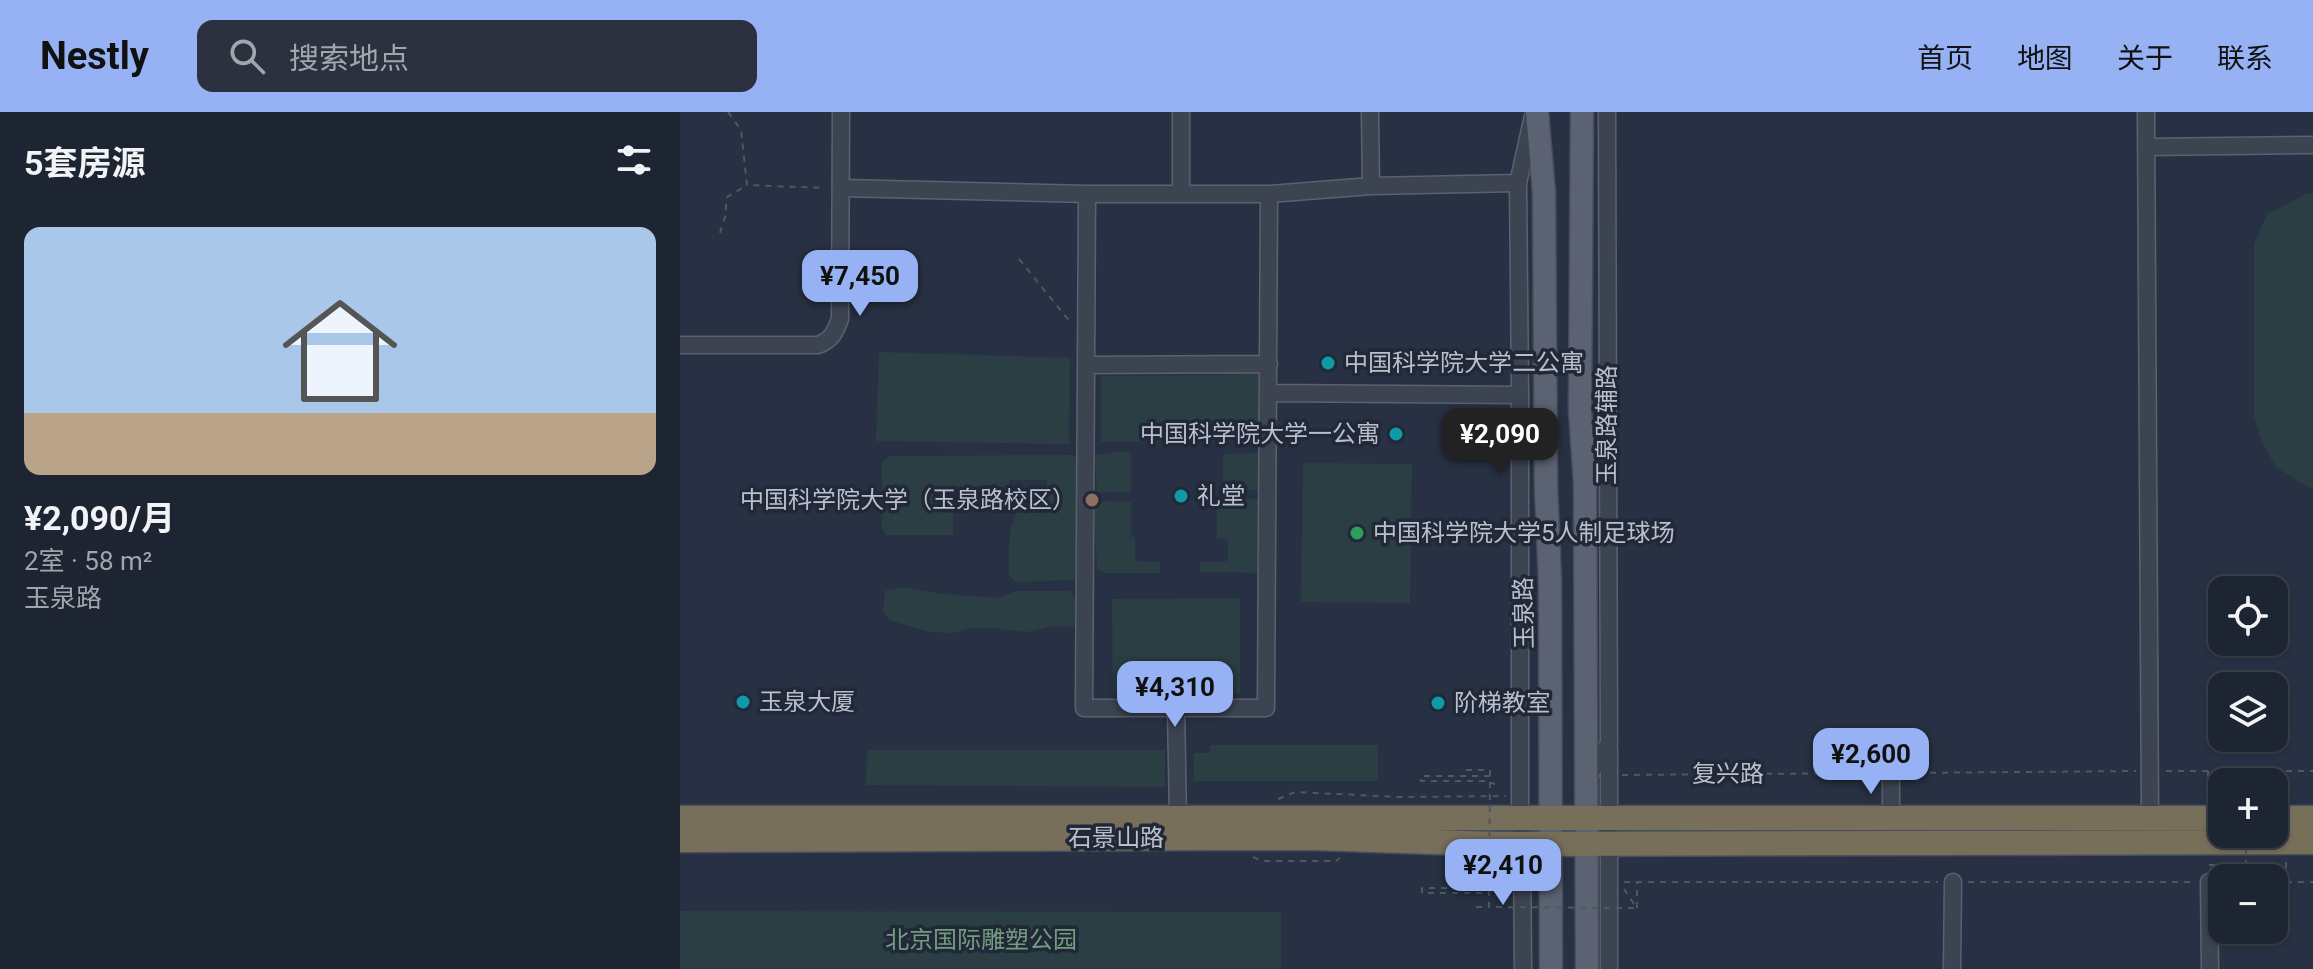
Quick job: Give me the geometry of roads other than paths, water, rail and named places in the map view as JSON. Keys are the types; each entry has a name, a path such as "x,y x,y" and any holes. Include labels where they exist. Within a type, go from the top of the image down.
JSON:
{"highway":[{"name":"石景山路","path":"680,818 1178,819 1520,808 1551,820"},
{"name":"复兴路","path":"1551,820 2208,818"},
{"path":"2288,818 2313,818"},
{"name":"石景山路","path":"680,840 1315,838 1597,844"},
{"path":"1597,844 2313,842"}],"main road":[{"name":"玉泉路","path":"1535,112 1544,193 1546,488 1550,581 1551,969"},
{"path":"1582,112 1580,410 1598,777 1597,844 1587,969"}],"street":[{"path":"680,345 818,345 828,342 840,319 841,112"},
{"path":"1181,112 1181,194"},
{"path":"1370,112 1371,186"},
{"path":"1523,969 1518,183 1535,112"},
{"name":"玉泉路辅路","path":"1598,777 1609,743 1607,112"},
{"path":"2146,112 2150,818"},
{"path":"2147,147 2313,145"},
{"path":"842,188 1087,194 1269,194 1371,186 1518,183"},
{"path":"1087,194 1084,708 1176,709 1266,708 1269,194"},
{"path":"1086,365 1269,364"},
{"path":"1269,393 1520,395"},
{"path":"1520,424 1546,488"},
{"path":"1176,709 1178,819"},
{"path":"1891,773 1891,818"},
{"path":"1597,844 1615,884 1609,969"},
{"path":"1952,969 1953,882"},
{"path":"2210,944 2210,969"}],"place":[{"name":"中国科学院大学二公寓","path":"1328,363"},
{"name":"中国科学院大学一公寓","path":"1396,434"},
{"name":"礼堂","path":"1181,496"},
{"name":"中国科学院大学（玉泉路校区）","path":"1092,500"},
{"name":"中国科学院大学5人制足球场","path":"1357,533"},
{"name":"玉泉大厦","path":"743,702"},
{"name":"阶梯教室","path":"1438,703"}],"park label":[{"name":"北京国际雕塑公园","path":"981,940"}]}
